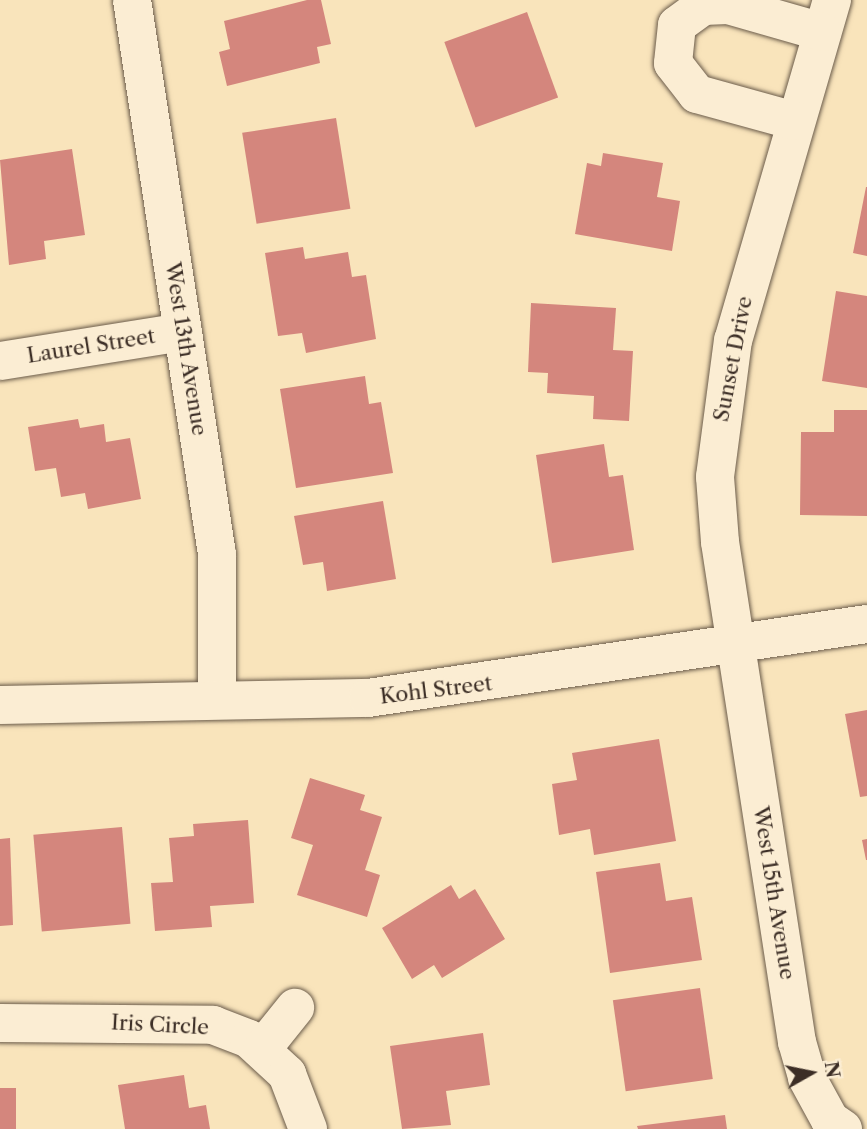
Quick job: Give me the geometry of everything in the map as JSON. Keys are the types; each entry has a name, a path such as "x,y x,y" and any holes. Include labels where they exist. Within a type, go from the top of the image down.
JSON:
{"street":[{"name":"West 13th Avenue","path":"131,0 217,554 217,700"},
{"name":"Sunset Drive","path":"735,645 715,477 721,398 795,121 827,16 728,5 703,6 677,25 673,64 697,94 795,121"},
{"name":"Laurel Street","path":"0,361 183,332"},
{"name":"Kohl Street","path":"0,705 368,698 867,624"},
{"name":"West 15th Avenue","path":"735,645 797,1042 824,1110 843,1129"},
{"path":"262,1049 295,1008"},
{"name":"Iris Circle","path":"0,1023 213,1025 262,1049 287,1074 308,1129"}],"building":[{"path":"307,0 321,0 331,44 317,47 320,63 227,86 219,52 230,49 224,21"},
{"path":"527,12 558,98 475,128 444,42"},
{"path":"336,118 350,209 257,224 242,133"},
{"path":"72,149 85,235 44,241 46,259 9,265 0,160"},
{"path":"603,153 663,163 657,197 680,201 672,251 575,234 587,163 601,166"},
{"path":"867,187 867,256 853,253"},
{"path":"303,247 305,259 348,252 352,277 366,275 376,339 306,353 302,333 278,336 265,253"},
{"path":"836,291 867,296 867,388 822,381"},
{"path":"531,303 616,308 613,350 633,351 629,421 593,419 594,396 547,393 548,373 528,372"},
{"path":"365,376 369,404 381,402 393,473 296,488 280,389"},
{"path":"834,410 867,410 867,516 800,515 801,432 834,432"},
{"path":"78,419 80,428 104,424 106,442 130,438 141,499 88,509 85,493 61,497 56,468 35,471 28,427"},
{"path":"604,444 609,477 623,475 634,550 552,563 536,455"},
{"path":"383,501 396,579 327,591 323,562 303,565 294,516"},
{"path":"867,710 867,796 860,797 845,714"},
{"path":"659,739 676,841 594,855 590,829 559,835 552,784 577,780 572,753"},
{"path":"310,778 365,795 360,810 382,817 365,870 380,875 367,917 297,895 313,845 291,838"},
{"path":"248,820 254,903 210,906 212,927 155,931 151,883 173,882 169,838 194,836 193,824"},
{"path":"122,827 130,924 42,931 33,835"},
{"path":"10,838 13,925 0,926 0,839"},
{"path":"867,839 867,860 866,860 862,840"},
{"path":"660,863 666,901 692,897 702,960 610,973 596,872"},
{"path":"451,885 459,899 475,889 505,939 442,978 434,965 412,979 382,928"},
{"path":"700,988 713,1079 626,1091 613,1000"},
{"path":"483,1033 490,1085 446,1091 451,1125 402,1129 390,1046"},
{"path":"184,1075 189,1108 206,1105 210,1129 125,1129 118,1085"},
{"path":"0,1088 16,1088 16,1129 0,1129"},
{"path":"725,1115 727,1129 638,1129 637,1126"}]}
